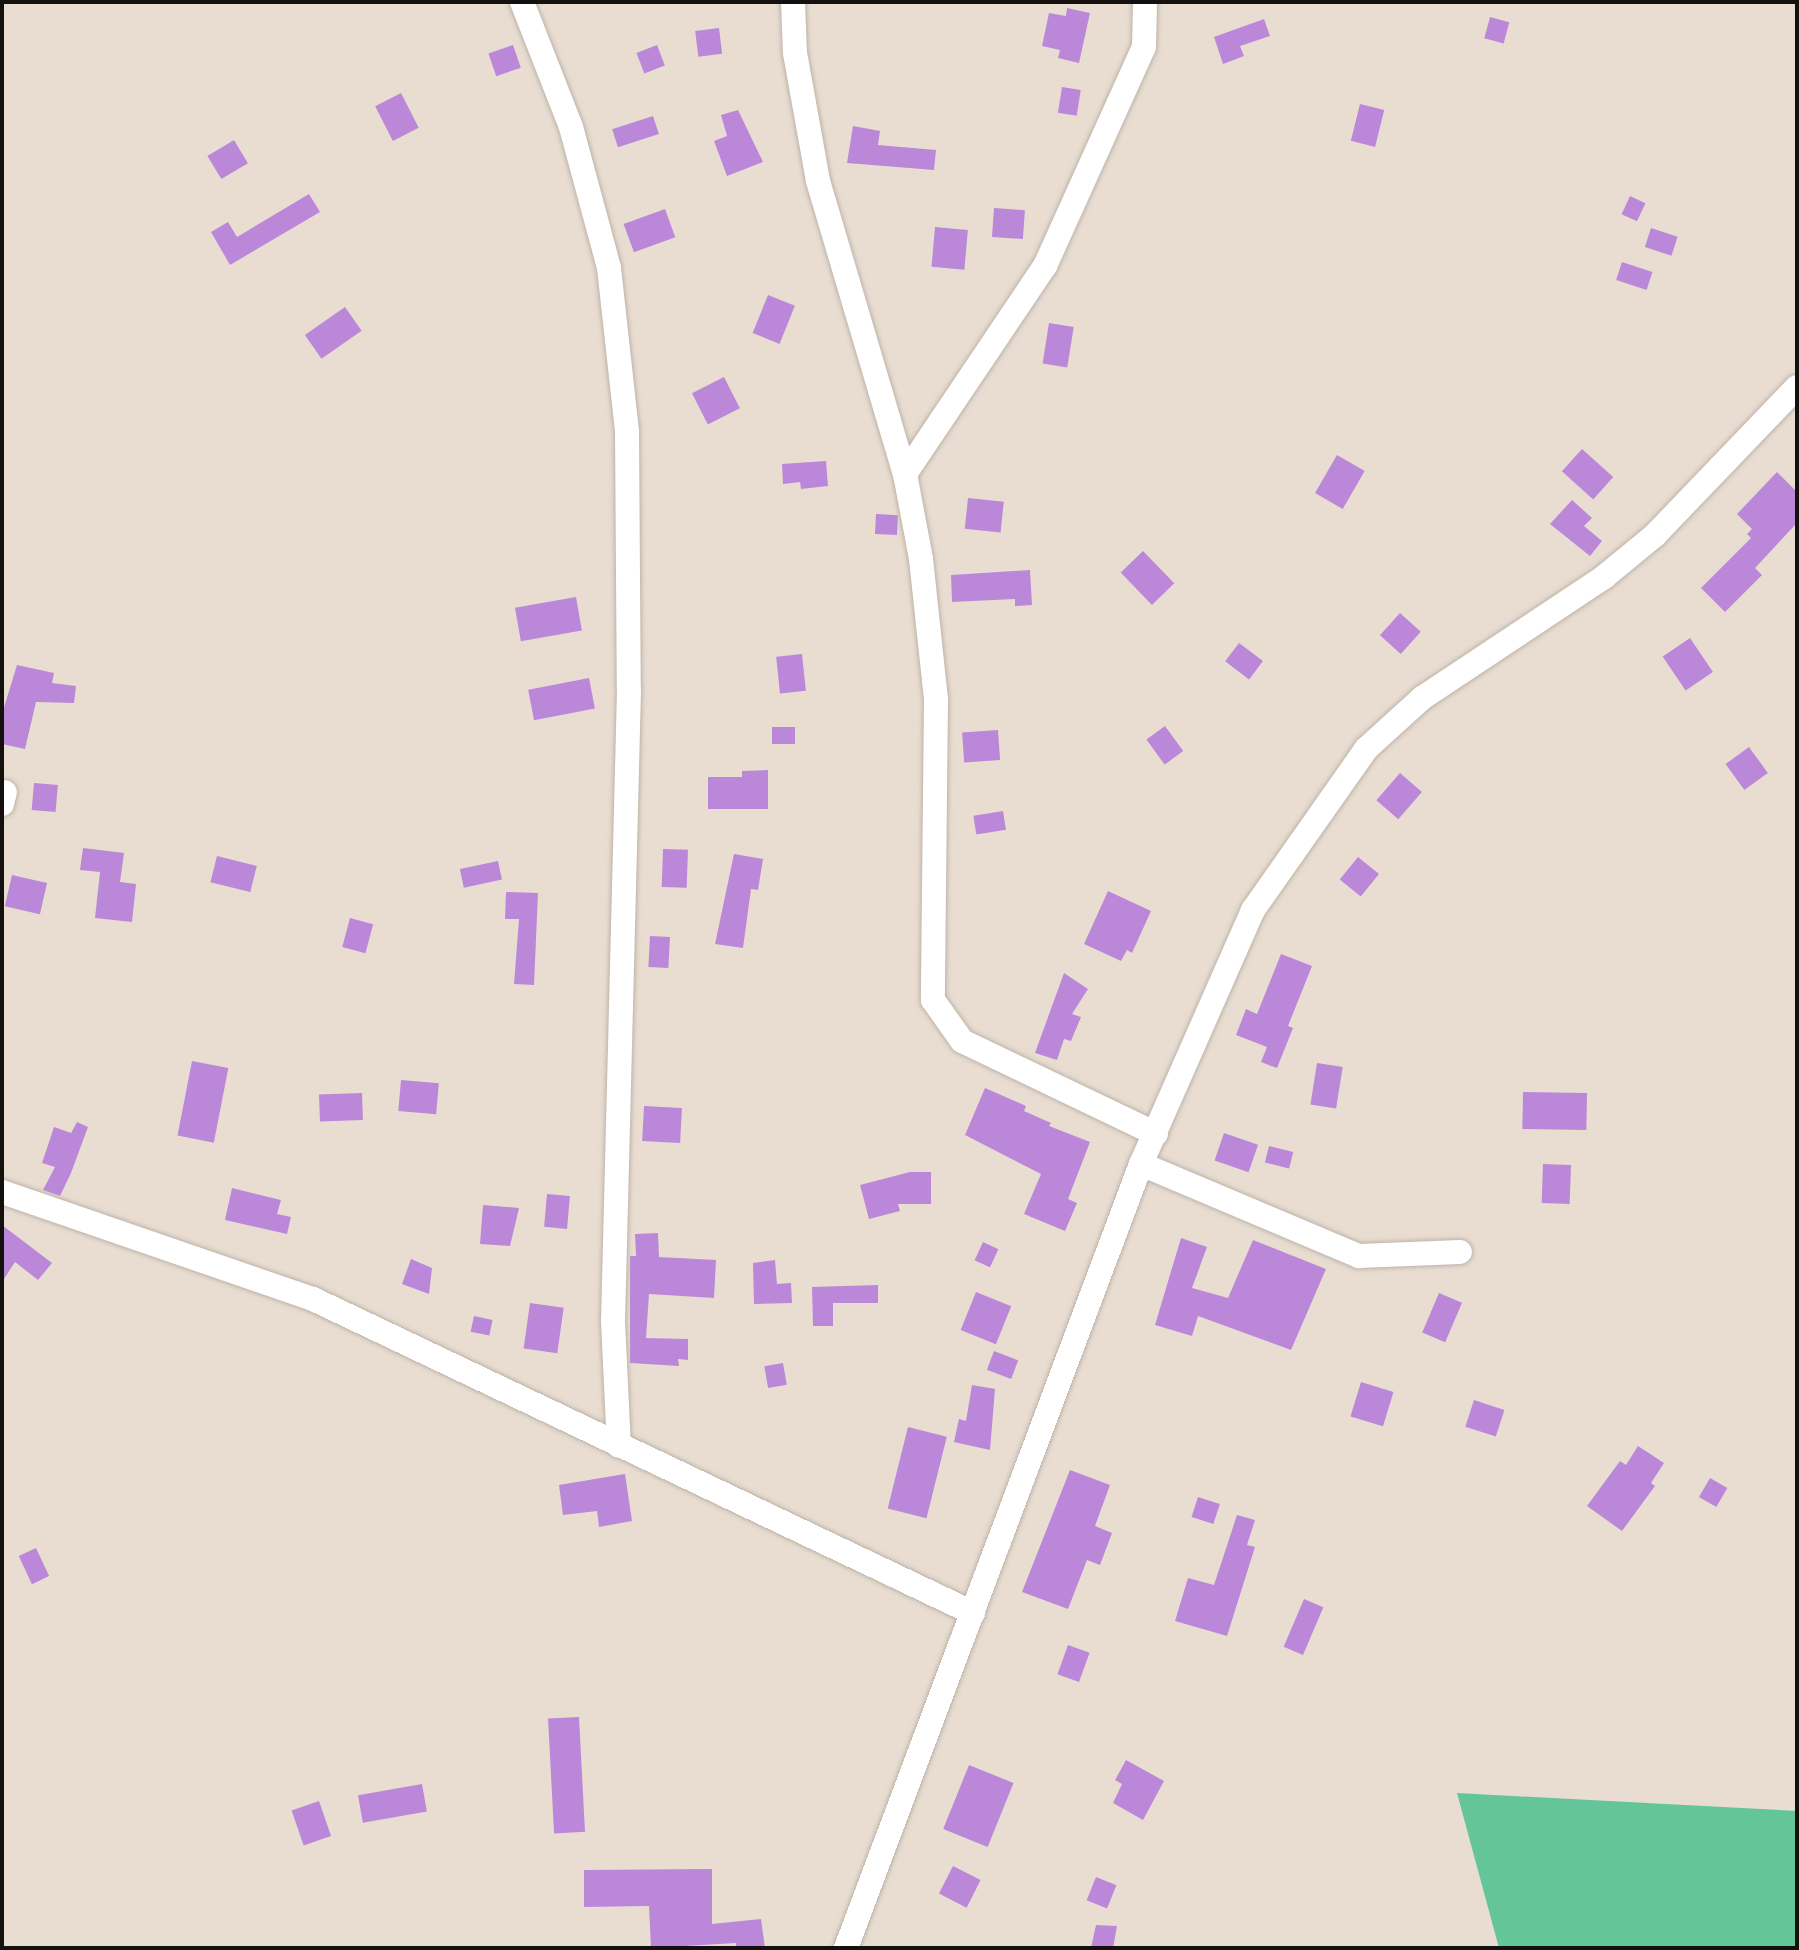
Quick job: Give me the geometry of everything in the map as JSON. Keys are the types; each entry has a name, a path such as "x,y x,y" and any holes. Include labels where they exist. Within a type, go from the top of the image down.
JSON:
{"street":[{"path":"522,2 571,127 609,268 627,431 629,690 613,1321 619,1446"},
{"path":"793,2 795,53 818,181 905,474 921,559 936,699 933,1000 962,1041 1156,1134"},
{"path":"905,474 1045,266 1144,47 1145,2"},
{"path":"846,1948 1141,1164 1253,910 1366,749 1422,698 1604,577 1655,535 1797,387"},
{"path":"1141,1164 1359,1256 1460,1252"},
{"path":"2,1192 313,1299 973,1613"}],"green space":[{"path":"1457,1793 1797,1811 1797,1948 1499,1948"}],"building":[{"path":"1067,8 1090,13 1079,63 1058,58 1060,50 1042,46 1049,13 1066,16"},
{"path":"1490,17 1509,22 1504,43 1484,38"},
{"path":"1264,19 1270,36 1240,46 1244,56 1223,64 1214,37"},
{"path":"719,28 722,54 698,57 695,31"},
{"path":"513,45 521,68 496,76 488,53"},
{"path":"657,45 665,66 644,73 636,53"},
{"path":"1062,87 1081,90 1077,116 1058,113"},
{"path":"401,93 419,128 393,141 375,106"},
{"path":"1360,104 1384,110 1375,147 1351,141"},
{"path":"738,110 763,162 727,176 714,141 727,136 721,115"},
{"path":"653,116 659,134 618,147 612,129"},
{"path":"853,126 880,131 878,145 936,150 934,170 847,163"},
{"path":"234,140 248,163 221,179 207,156"},
{"path":"309,194 320,212 230,265 211,232 228,222 237,237"},
{"path":"1630,196 1645,203 1637,221 1622,214"},
{"path":"994,208 1025,210 1023,239 992,237"},
{"path":"665,209 675,237 634,252 624,224"},
{"path":"935,227 968,230 964,270 932,267"},
{"path":"1651,228 1678,237 1671,256 1645,247"},
{"path":"1622,262 1652,272 1647,290 1616,280"},
{"path":"768,295 795,306 780,344 753,333"},
{"path":"345,307 362,331 321,359 305,335"},
{"path":"1049,323 1074,327 1067,367 1043,363"},
{"path":"724,377 740,408 708,425 692,393"},
{"path":"1582,449 1613,477 1593,499 1562,471"},
{"path":"1337,455 1365,471 1343,509 1315,493"},
{"path":"826,461 828,486 801,489 800,482 783,484 782,464"},
{"path":"1777,472 1797,492 1797,523 1755,568 1762,575 1725,612 1701,588 1751,538 1747,534 1752,529 1737,514"},
{"path":"968,498 1004,502 1001,533 965,529"},
{"path":"1572,500 1592,518 1584,526 1602,541 1590,556 1550,524"},
{"path":"876,514 898,515 897,535 875,534"},
{"path":"1143,551 1174,583 1152,605 1121,573"},
{"path":"1030,570 1032,605 1015,606 1015,599 952,602 951,575"},
{"path":"576,597 582,630 521,641 515,608"},
{"path":"1400,613 1421,632 1401,654 1380,635"},
{"path":"1690,638 1713,672 1686,690 1663,656"},
{"path":"1239,643 1263,661 1249,679 1225,661"},
{"path":"802,654 806,691 780,694 776,657"},
{"path":"17,665 54,673 52,683 76,686 74,703 36,702 25,749 2,744 2,714"},
{"path":"589,678 595,708 534,720 528,690"},
{"path":"1165,726 1183,751 1165,765 1146,740"},
{"path":"772,727 795,727 795,744 772,744"},
{"path":"998,730 1000,760 964,762 962,733"},
{"path":"1749,747 1768,773 1744,790 1726,764"},
{"path":"768,770 768,809 708,809 708,777 742,777 742,771"},
{"path":"1400,773 1422,792 1398,819 1376,800"},
{"path":"34,783 58,785 56,812 32,810"},
{"path":"1003,811 1006,830 976,834 973,816"},
{"path":"83,848 124,853 120,882 136,884 132,922 95,918 100,872 80,870"},
{"path":"663,849 688,850 687,888 662,887"},
{"path":"734,854 763,859 758,890 751,889 743,948 715,944"},
{"path":"217,856 257,866 250,892 210,882"},
{"path":"1358,857 1379,874 1361,897 1340,880"},
{"path":"498,861 502,880 464,888 460,869"},
{"path":"12,875 47,883 40,914 5,906"},
{"path":"1108,891 1151,911 1132,953 1127,950 1121,961 1084,944"},
{"path":"506,892 538,893 534,985 514,984 519,919 505,919"},
{"path":"350,918 373,924 365,953 342,947"},
{"path":"650,936 670,937 668,968 648,967"},
{"path":"1281,954 1312,966 1288,1026 1293,1028 1277,1068 1261,1062 1267,1047 1236,1035 1246,1009 1257,1014"},
{"path":"1064,973 1088,989 1072,1014 1081,1017 1071,1041 1064,1039 1057,1060 1035,1053"},
{"path":"192,1061 228,1068 214,1143 177,1136"},
{"path":"1317,1063 1343,1067 1336,1109 1310,1104"},
{"path":"401,1080 439,1083 436,1114 398,1111"},
{"path":"985,1088 1026,1106 1024,1111 1051,1123 1049,1126 1090,1142 1068,1199 1077,1203 1065,1231 1024,1214 1041,1174 965,1135"},
{"path":"1523,1092 1587,1093 1586,1130 1522,1129"},
{"path":"362,1093 363,1120 320,1121 319,1095"},
{"path":"644,1106 682,1108 680,1143 642,1141"},
{"path":"77,1122 88,1127 60,1196 43,1190 55,1167 42,1163 54,1127 71,1133"},
{"path":"1224,1133 1258,1145 1249,1172 1215,1160"},
{"path":"1269,1146 1293,1152 1289,1169 1265,1162"},
{"path":"1543,1164 1571,1165 1570,1204 1542,1203"},
{"path":"910,1172 931,1172 931,1204 898,1204 900,1211 869,1219 860,1185"},
{"path":"232,1188 281,1200 277,1214 291,1217 287,1234 225,1220"},
{"path":"547,1194 570,1196 567,1229 544,1227"},
{"path":"483,1205 519,1208 510,1246 480,1244"},
{"path":"2,1225 52,1263 38,1280 15,1262 2,1282"},
{"path":"658,1233 659,1257 716,1260 714,1298 649,1294 646,1338 688,1339 688,1360 678,1359 679,1366 630,1363 630,1256 636,1256 635,1234"},
{"path":"1181,1238 1207,1247 1192,1288 1228,1298 1253,1240 1326,1269 1291,1350 1198,1316 1192,1336 1155,1325"},
{"path":"983,1242 998,1249 990,1267 975,1260"},
{"path":"411,1259 432,1268 429,1294 402,1284"},
{"path":"775,1260 777,1284 791,1283 792,1303 754,1304 753,1263"},
{"path":"878,1285 878,1303 833,1303 833,1326 813,1326 812,1287"},
{"path":"976,1292 1011,1306 996,1344 961,1330"},
{"path":"1439,1293 1462,1303 1445,1342 1422,1333"},
{"path":"530,1303 564,1308 557,1353 524,1349"},
{"path":"474,1316 493,1320 489,1336 471,1332"},
{"path":"994,1351 1018,1360 1011,1379 987,1370"},
{"path":"783,1363 787,1385 768,1388 764,1366"},
{"path":"1361,1382 1394,1392 1383,1426 1350,1416"},
{"path":"972,1385 995,1389 990,1450 954,1442 959,1419 966,1421"},
{"path":"1474,1400 1504,1410 1496,1437 1465,1427"},
{"path":"908,1427 947,1437 926,1518 888,1509"},
{"path":"1638,1446 1664,1463 1651,1483 1655,1486 1622,1531 1587,1506 1620,1461 1626,1465"},
{"path":"1070,1470 1110,1485 1095,1526 1112,1533 1100,1565 1087,1560 1068,1609 1022,1592"},
{"path":"625,1474 632,1521 599,1527 597,1511 563,1515 559,1485"},
{"path":"1710,1478 1727,1488 1716,1507 1699,1497"},
{"path":"1198,1497 1220,1504 1213,1524 1192,1517"},
{"path":"1237,1515 1255,1520 1247,1545 1255,1547 1227,1636 1175,1621 1188,1578 1214,1585"},
{"path":"36,1548 49,1576 32,1584 19,1556"},
{"path":"1304,1599 1323,1607 1303,1655 1284,1647"},
{"path":"1068,1645 1090,1653 1079,1682 1057,1674"},
{"path":"579,1717 585,1832 554,1833 548,1719"},
{"path":"1126,1760 1164,1781 1143,1820 1113,1803 1122,1784 1115,1780"},
{"path":"969,1765 1014,1783 988,1847 943,1829"},
{"path":"422,1784 427,1812 363,1823 358,1795"},
{"path":"319,1801 331,1836 304,1845 292,1810"},
{"path":"953,1866 981,1880 967,1908 939,1894"},
{"path":"712,1869 712,1924 761,1919 765,1948 736,1948 736,1943 651,1948 649,1906 584,1907 584,1870"},
{"path":"1096,1877 1116,1885 1107,1908 1087,1900"},
{"path":"1096,1925 1117,1926 1113,1948 1091,1948"}]}
